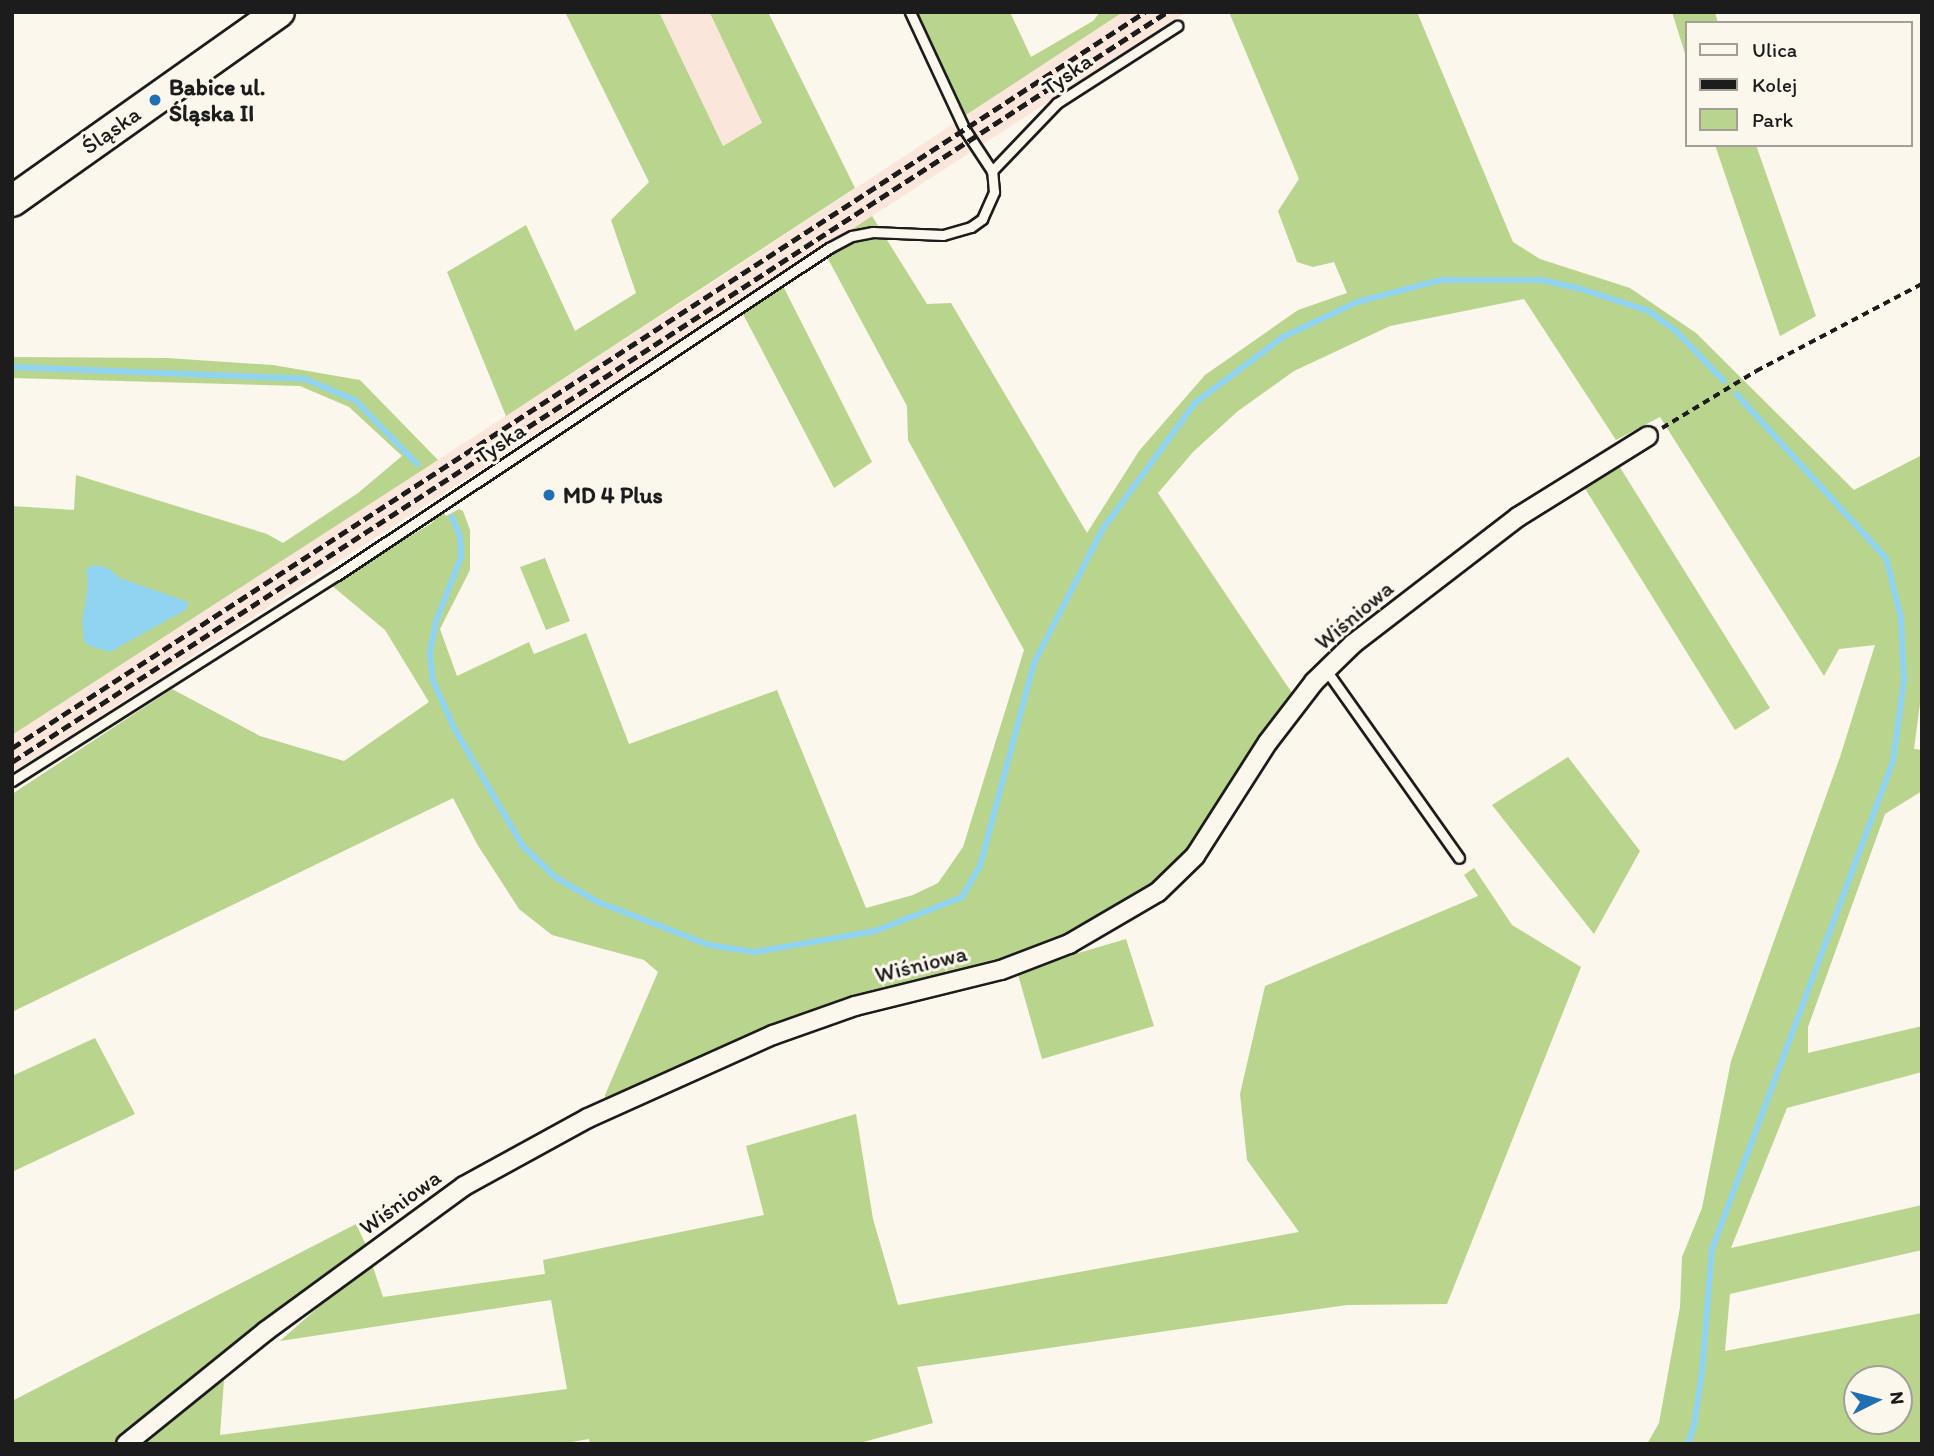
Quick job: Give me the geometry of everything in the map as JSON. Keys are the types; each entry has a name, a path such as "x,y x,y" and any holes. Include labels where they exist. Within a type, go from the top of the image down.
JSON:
{"main road":[{"name":"Śląska","path":"12,201 279,12"}],"street":[{"name":"Wiśniowa","path":"126,1444 266,1331 464,1186 588,1118 773,1035 855,1006 1001,970 1069,944 1158,892 1195,856 1268,742 1326,670 1353,644 1518,517 1648,436"}],"lane":[{"path":"909,12 965,130 992,171"},
{"name":"Tyska","path":"12,781 337,575 828,248 852,236 873,232 943,235 971,227 988,207 994,192 992,171 1056,103 1177,26"},
{"path":"1326,670 1459,858"}],"path":[{"path":"1648,436 1756,371 1922,284"}],"shaded area":[{"path":"659,12 711,12 762,124 723,146"},
{"path":"1123,12 1187,12 12,773 12,735 718,279"}],"green space":[{"path":"565,12 659,12 723,146 762,123 710,13 768,12 855,188 506,416 447,272 526,225 575,331 636,293 611,220 649,182"},
{"path":"916,12 1010,12 1031,57 1093,21 1100,12 1123,12 966,115"},
{"path":"1229,12 1417,12 1513,242 1540,259 1630,288 1696,333 1854,490 1922,455 1922,688 1914,749 1922,750 1922,791 1885,814 1808,1027 1808,1053 1922,1026 1922,1072 1787,1108 1731,1248 1922,1205 1922,1250 1730,1294 1725,1351 1922,1313 1922,1444 1647,1444 1659,1423 1680,1307 1682,1257 1702,1208 1731,1061 1840,757 1875,645 1839,649 1824,676 1660,417 1616,440 1524,299 1390,326 1294,371 1238,411 1193,452 1158,493 1294,696 1184,859 1118,913 1032,955 797,1015 697,1059 605,1105 605,1095 658,972 644,960 552,935 519,909 477,844 453,798 12,1012 12,794 172,689 260,736 344,761 429,702 385,630 330,584 432,523 436,516 443,512 446,516 459,509 463,511 470,530 470,570 440,629 457,676 529,642 534,654 586,633 629,744 777,690 866,908 913,895 938,883 963,847 1024,650 908,440 907,406 827,257 825,247 872,216 927,304 951,303 1087,533 1139,451 1205,375 1298,310 1347,293 1334,262 1313,267 1297,262 1278,211 1299,179"},
{"path":"1672,12 1715,12 1717,21 1686,21 1686,57"},
{"path":"1716,147 1757,147 1816,316 1780,336"},
{"path":"783,286 872,462 834,488 742,312"},
{"path":"12,357 167,358 273,365 360,380 438,460 12,735 12,506 74,510 76,475 267,534 283,543 358,493 402,456 349,407 300,386 12,378"},
{"path":"1616,461 1770,708 1735,730 1581,482"},
{"path":"545,558 570,621 546,630 520,567"},
{"path":"1568,757 1640,851 1594,934 1492,805"},
{"path":"1474,868 1512,925 1581,967 1447,1304 1347,1305 917,1367 933,1423 856,1444 590,1444 589,1439 560,1444 133,1444 224,1380 220,1435 567,1389 551,1300 280,1341 371,1261 383,1297 545,1274 543,1260 764,1215 746,1146 856,1114 873,1219 898,1305 1299,1232 1247,1160 1240,1094 1265,986 1478,896 1464,875"},
{"path":"1126,939 1154,1026 1042,1059 1017,971"},
{"path":"95,1038 135,1114 12,1172 12,1076"},
{"path":"356,1224 368,1249 129,1431 117,1444 12,1444 12,1401"}],"water":[{"path":"95,565 108,568 120,578 188,602 187,609 110,652 90,646 84,642 82,621 88,586 86,569"}],"waterway":[{"path":"452,517 460,537 461,557 436,621 430,653 433,681 454,728 522,845 555,877 598,902 709,945 755,952 875,931 962,897 980,866 1034,663 1102,530 1195,403 1283,337 1357,302 1441,280 1542,280 1578,288 1649,311 1676,331 1724,381"},
{"path":"12,367 305,379 355,400 417,464"},
{"path":"1688,1444 1694,1426 1702,1372 1712,1249 1893,761 1904,680 1901,618 1886,558 1736,394"}],"railway":[{"path":"12,748 1145,12"},
{"path":"12,762 1167,12"}],"place":[{"name":"Babice ul. Śląska II","path":"155,100"},
{"name":"MD 4 Plus","path":"549,495"}]}
